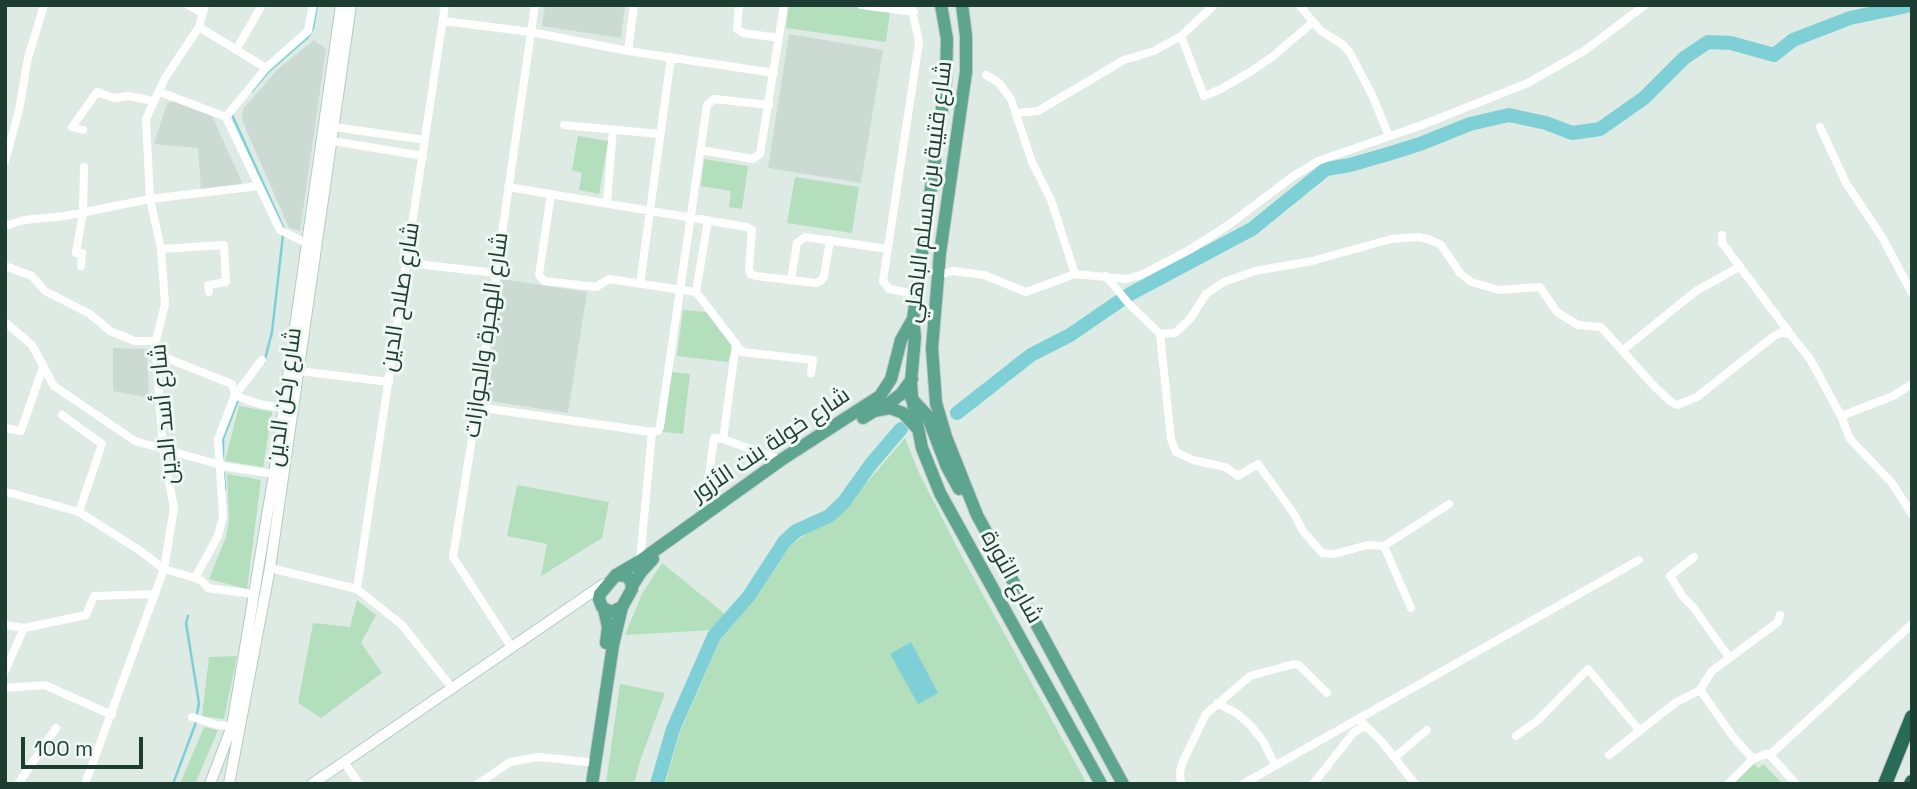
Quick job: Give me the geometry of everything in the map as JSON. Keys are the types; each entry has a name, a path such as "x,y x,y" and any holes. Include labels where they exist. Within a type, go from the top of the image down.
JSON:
{"highway":[{"path":"1885,784 1912,717"}],"main road":[{"name":"شارع ركن الدين","path":"210,784 232,726 284,408 341,5"},
{"name":"شارع ركن الدين","path":"229,784 270,568 351,5"},
{"name":"شارع قتيبة بن مسلم الباهلي","path":"911,382 915,337 913,319 946,79 947,39 942,5"},
{"name":"شارع قتيبة بن مسلم الباهلي","path":"933,385 932,348 938,275 966,72 966,36 962,5"},
{"path":"906,396 921,359 935,256 944,224"},
{"name":"شارع خولة بنت الأزور","path":"632,586 656,557 789,465 866,416 882,402 901,340 913,319"},
{"name":"شارع الثورة","path":"933,385 940,421 976,515 1123,784"},
{"path":"882,402 906,396"},
{"path":"906,396 927,415 947,467 976,515"},
{"name":"شارع الثورة","path":"906,396 919,429 922,448 940,493 1101,784"},
{"name":"شارع خولة بنت الأزور","path":"882,402 903,413 919,429"},
{"name":"شارع خولة بنت الأزور","path":"614,576 640,561 781,460 882,402"},
{"path":"584,784 607,635 600,596 614,576"},
{"path":"312,784 575,606 614,576 626,576 632,586 622,607 614,638 592,784"},
{"path":"575,606 615,611 622,607"}],"street":[{"path":"5,162 19,110 27,58 44,5"},
{"path":"188,5 203,9"},
{"path":"236,50 262,5"},
{"path":"226,117 266,68 311,32 313,5"},
{"name":"شارع صلاح الدين","path":"357,589 445,5"},
{"name":"شارع الهجرة والجوازات","path":"512,648 453,557 535,5"},
{"path":"628,51 634,5"},
{"path":"739,5 737,29 743,33 779,38"},
{"path":"700,150 758,158 784,5"},
{"path":"861,5 913,8 919,42 883,281 889,289 916,294"},
{"path":"1017,113 1038,111 1124,60 1154,51 1181,36 1214,5"},
{"path":"1299,5 1321,31 1342,44 1350,53 1389,136"},
{"path":"938,275 953,271 984,275 1026,292 1075,274 1126,279 1141,275 1189,250 1230,224 1292,177 1318,161 1492,99 1528,83 1584,51 1645,5"},
{"name":"شارع أسد الدين","path":"85,784 164,569 174,508 163,449 156,354 156,341 165,304 161,249 150,199 146,119 165,78 199,27 203,9"},
{"path":"443,21 531,32 628,51 774,73"},
{"path":"1181,36 1204,96 1250,72 1313,22"},
{"path":"199,27 266,68"},
{"path":"640,284 671,57"},
{"path":"986,75 999,83 1011,99 1032,162 1051,200 1075,274"},
{"path":"83,130 72,127 97,92 114,98 129,96 153,101"},
{"path":"160,92 226,117 284,233 306,243"},
{"path":"477,407 657,431 660,426 707,105 709,100 714,99 769,104"},
{"path":"564,125 660,134"},
{"path":"334,127 425,140"},
{"path":"1820,127 1846,183 1882,237 1912,293"},
{"path":"607,202 613,130"},
{"path":"332,141 423,156"},
{"path":"81,266 82,253 76,253 83,212 84,167"},
{"path":"5,226 24,220 150,199 259,186"},
{"path":"508,187 747,227 752,230 748,268 750,274 816,283 821,281 830,240"},
{"path":"551,194 540,279 596,287 609,279 696,292 742,352 813,360 811,373"},
{"path":"696,292 708,220"},
{"path":"1722,235 1722,243 1739,267 1810,359 1841,416 1850,439 1892,483 1912,514"},
{"path":"791,280 797,243 805,237 888,249"},
{"path":"1160,334 1175,333 1190,319 1206,293 1224,282 1264,269 1312,261 1391,239 1418,237 1441,245 1460,273 1478,285 1499,289 1540,287 1557,312 1578,325 1601,327 1654,386 1677,405 1697,397 1774,336 1782,332 1791,335"},
{"path":"161,249 224,245 226,282 208,285 209,292"},
{"path":"407,263 496,273"},
{"path":"5,266 32,276 45,291 90,314 110,331 135,341 156,341"},
{"path":"1623,350 1696,291 1739,267"},
{"path":"1107,276 1118,292 1160,334 1171,439 1176,452 1193,460 1225,467 1238,476 1258,464 1303,531 1322,553 1334,554 1368,545 1384,546 1450,504"},
{"path":"5,323 32,345 54,386 135,441 219,464 274,474"},
{"path":"723,439 736,344"},
{"path":"156,354 232,384 239,396 259,404 284,408"},
{"path":"199,579 218,536 223,516 218,439 239,396 262,360"},
{"path":"5,428 21,431 43,367"},
{"path":"299,371 389,382"},
{"path":"1841,416 1894,396 1912,384"},
{"path":"62,415 102,444 79,512"},
{"path":"640,561 652,432"},
{"path":"708,482 714,438 781,460"},
{"path":"5,493 79,512 164,569 199,579 208,588 253,594"},
{"path":"1384,546 1411,608"},
{"path":"1694,557 1670,576 1682,597 1693,607 1729,657"},
{"path":"1243,784 1639,561"},
{"path":"270,568 357,589 402,625 452,688"},
{"path":"5,625 24,628 86,615 94,596 155,594"},
{"path":"1609,755 1675,703 1700,690 1712,671 1778,622 1780,615"},
{"path":"1770,755 1912,624"},
{"path":"5,671 24,628"},
{"path":"1181,784 1183,761 1206,714 1255,673 1299,665 1327,693"},
{"path":"1516,736 1538,720 1588,669 1639,730"},
{"path":"5,688 45,685 112,715"},
{"path":"1700,690 1734,738 1753,759"},
{"path":"1217,703 1238,714 1251,726 1263,741 1275,765"},
{"path":"192,717 216,725 232,726"},
{"path":"1359,719 1382,741 1415,784"},
{"path":"1312,784 1354,732 1365,726"},
{"path":"18,784 56,728"},
{"path":"1395,757 1427,730"},
{"path":"1728,784 1753,759 1766,754 1770,755 1796,784"},
{"path":"478,784 510,762 539,757 587,762"},
{"path":"344,762 359,784"}],"shaded area":[{"path":"545,5 625,5 621,38 542,26"},
{"path":"789,34 883,50 861,183 768,168"},
{"path":"314,40 326,49 300,231 289,228 242,120 243,109 278,69"},
{"path":"174,101 212,116 241,180 241,187 201,189 198,148 154,144 167,103"},
{"path":"502,279 587,292 568,413 483,400"},
{"path":"113,348 147,349 149,398 113,391"}],"green space":[{"path":"789,5 842,5 890,11 886,42 786,28"},
{"path":"578,136 608,141 599,194 579,190 582,173 572,170"},
{"path":"704,159 748,166 742,209 729,207 731,191 701,186"},
{"path":"795,177 859,187 852,233 787,223"},
{"path":"683,310 706,312 733,348 728,362 677,356"},
{"path":"671,372 690,374 683,434 663,432"},
{"path":"239,406 272,412 263,467 225,461"},
{"path":"905,438 919,473 960,553 1087,784 665,784 680,732 720,640 755,600 789,547 818,525 833,522"},
{"path":"227,474 261,480 247,589 209,579 226,537 229,520"},
{"path":"517,485 609,502 602,538 541,576 547,544 507,536"},
{"path":"662,563 725,614 714,630 625,635 642,594"},
{"path":"357,600 376,615 361,643 382,673 321,718 298,703 313,623 350,627"},
{"path":"237,656 224,719 202,716 209,657"},
{"path":"620,684 665,693 634,784 606,784"},
{"path":"204,727 218,730 195,784 180,784"},
{"path":"1753,764 1759,768 1763,764 1783,784 1730,784"}],"water":[{"path":"911,642 938,693 918,704 890,654"}],"waterway":[{"path":"252,91 270,70 309,36 317,5"},
{"path":"957,413 1031,355 1070,335 1130,294 1252,229 1326,169 1388,154 1470,124 1509,115 1546,123 1572,133 1600,129 1644,98 1684,58 1708,42 1731,43 1774,55 1793,40 1850,18 1912,5"},
{"path":"232,115 284,229"},
{"path":"264,363 272,332 283,235"},
{"path":"223,457 223,439 238,400"},
{"path":"657,784 673,729 714,636 749,596 784,542 796,531 829,516 843,503 901,429"},
{"path":"224,473 225,489"},
{"path":"173,784 195,725 199,703 186,623 188,616"}]}
